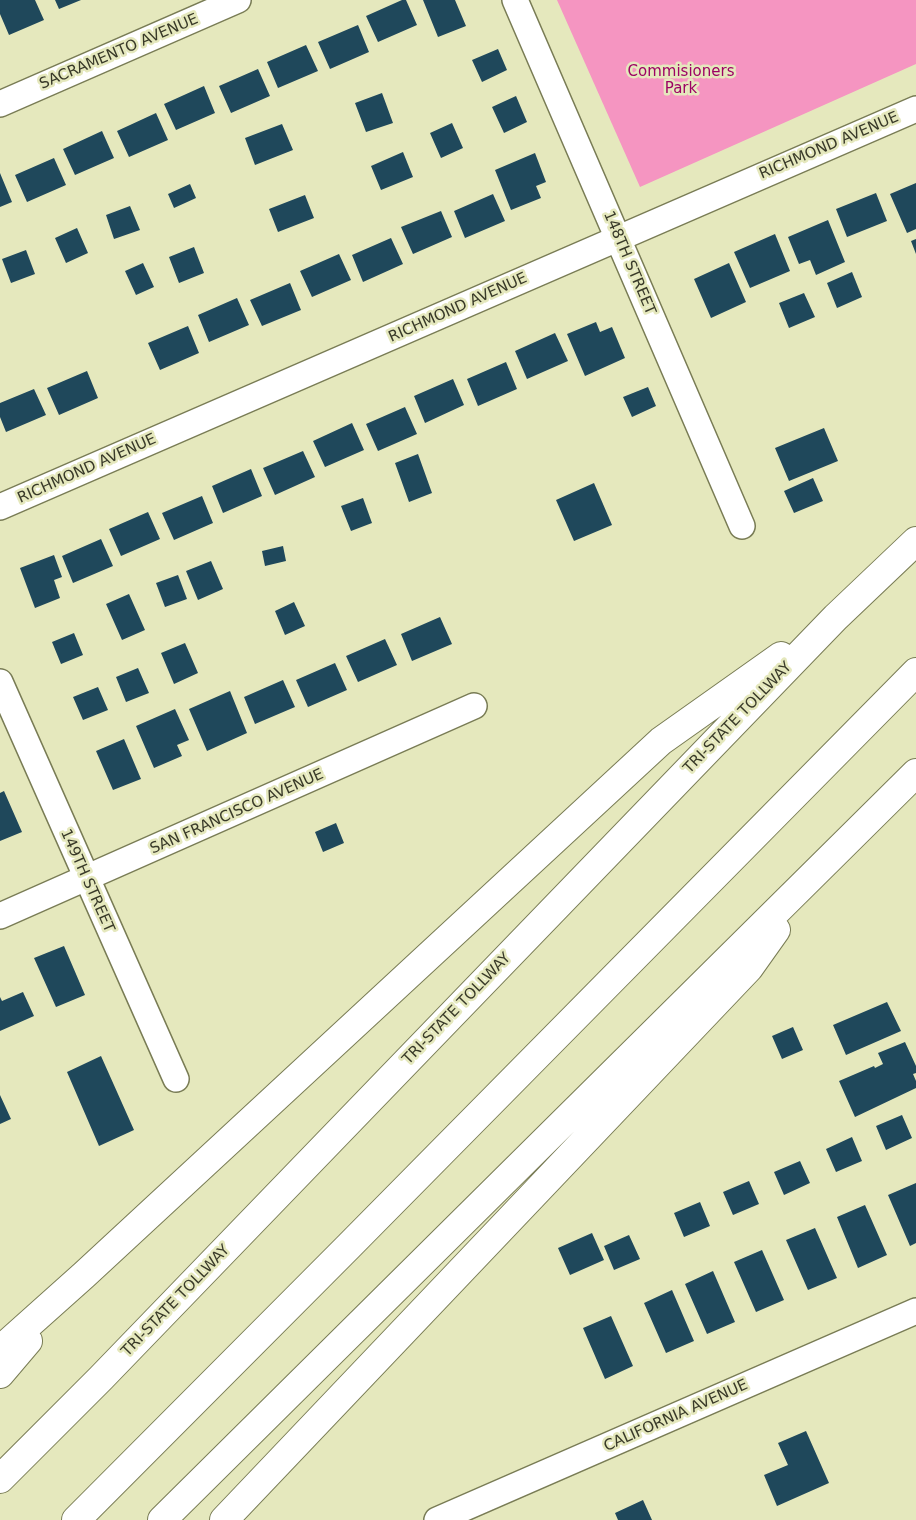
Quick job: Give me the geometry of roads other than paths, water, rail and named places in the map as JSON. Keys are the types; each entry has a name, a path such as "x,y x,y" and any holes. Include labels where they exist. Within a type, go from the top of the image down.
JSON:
{"highway":[{"name":"TRI-STATE TOLLWAY","path":"0,1479 101,1378 836,617 916,542"},
{"path":"0,1350 84,1275 661,741 836,617"},
{"path":"76,1520 916,672"},
{"path":"162,1520 916,773"},
{"path":"224,1520 749,968 813,876"},
{"path":"0,1374 84,1275"}],"street":[{"name":"SACRAMENTO AVENUE","path":"0,104 238,0"},
{"name":"148TH STREET","path":"515,0 742,526"},
{"name":"RICHMOND AVENUE","path":"0,507 916,109"},
{"name":"149TH STREET","path":"0,682 176,1079"},
{"name":"SAN FRANCISCO AVENUE","path":"0,916 474,706"},
{"name":"CALIFORNIA AVENUE","path":"437,1520 916,1311"}],"park label":[{"name":"Commisioners Park","path":"681,80"}]}
